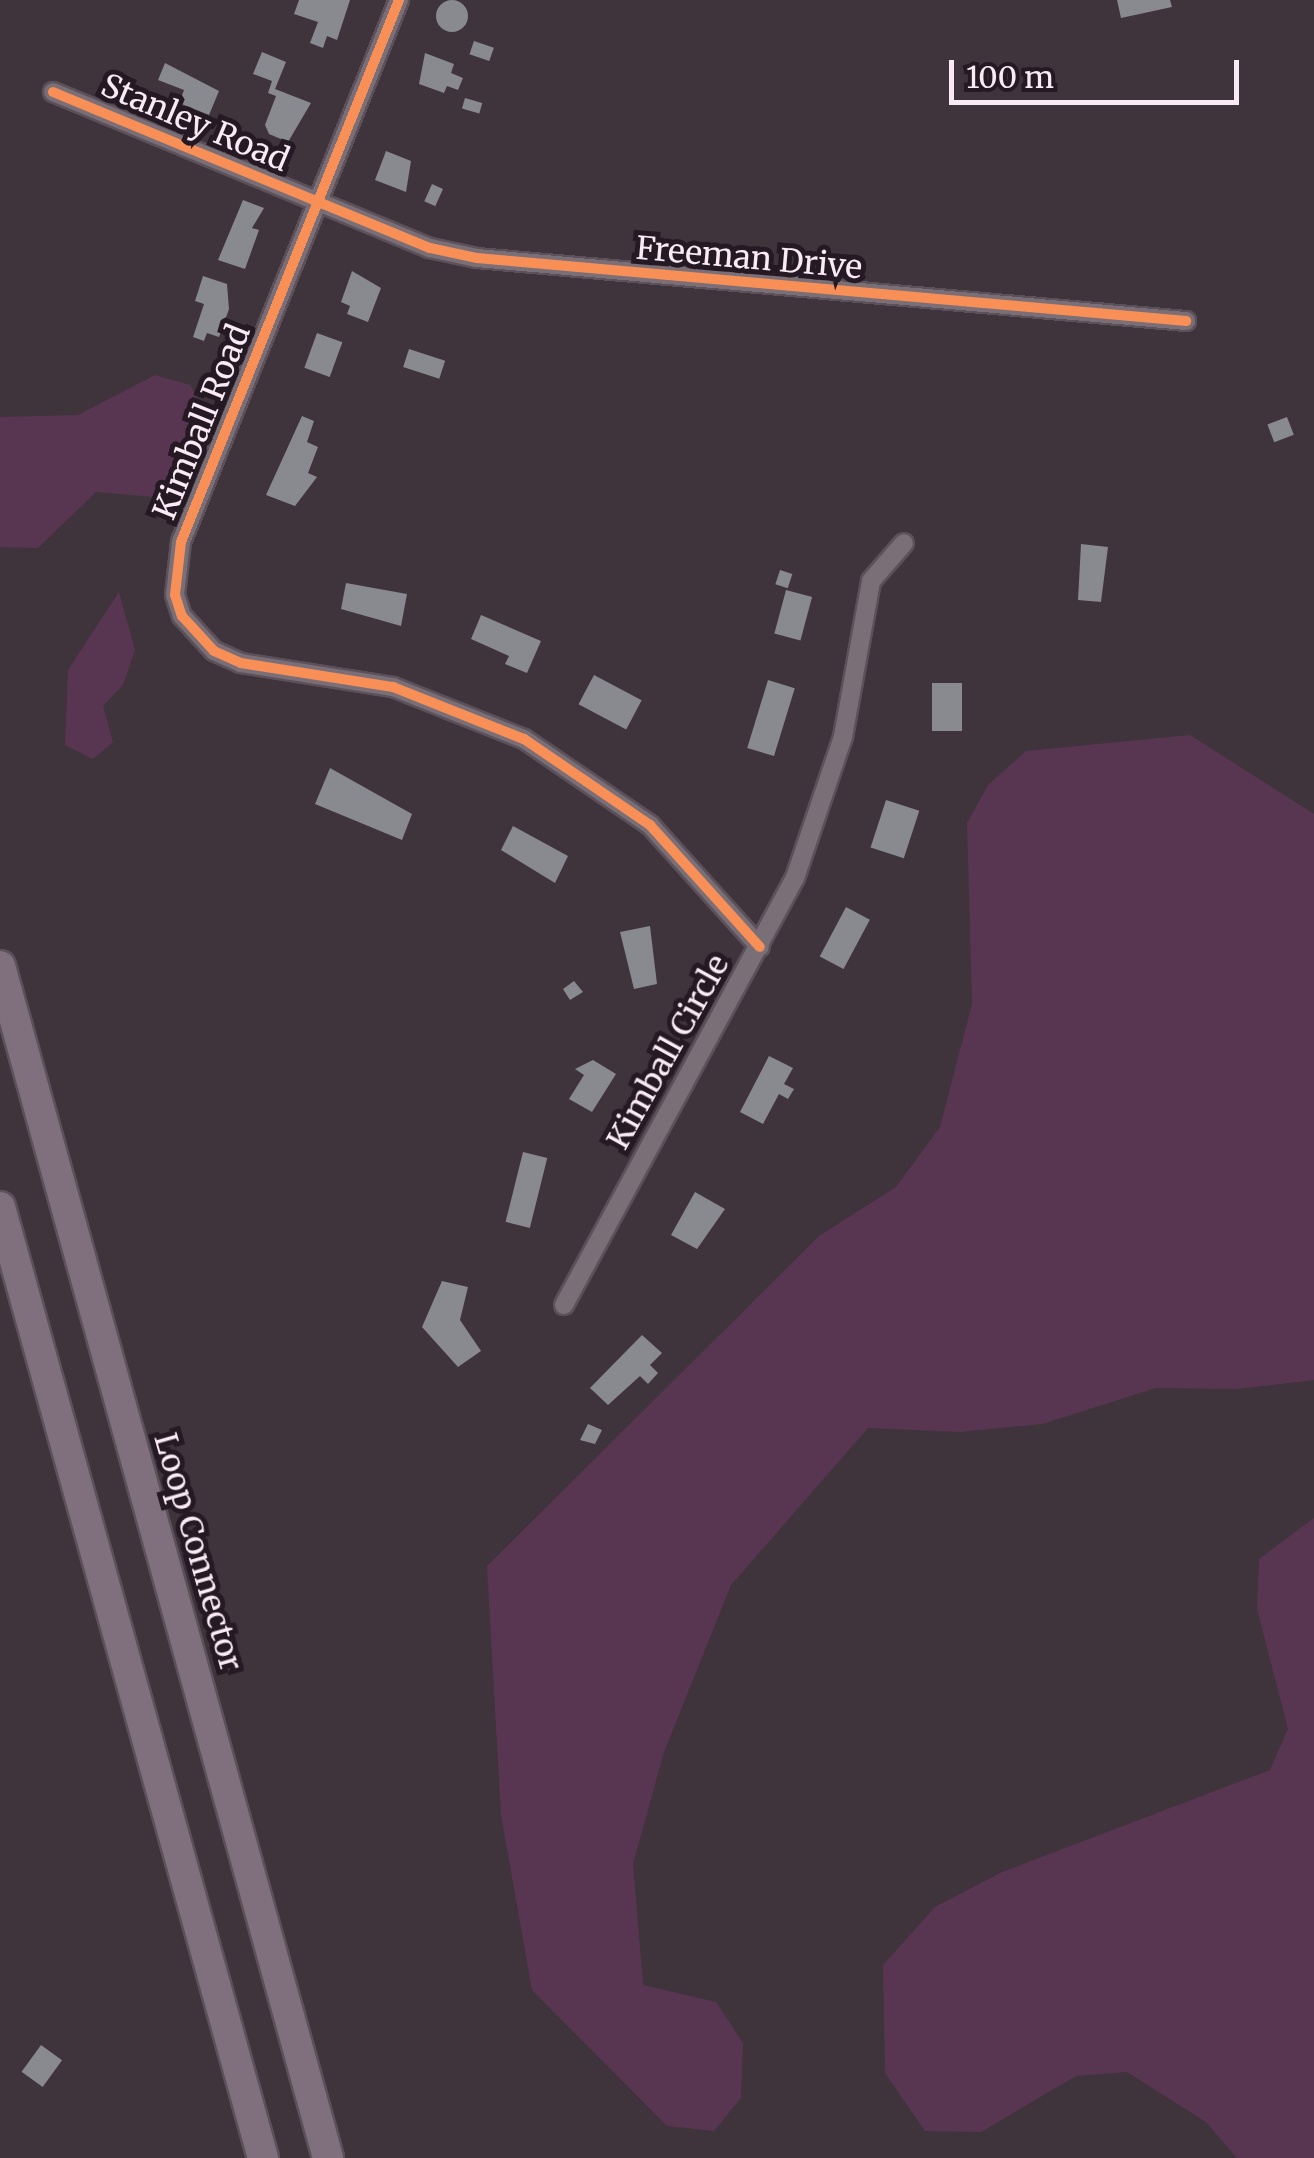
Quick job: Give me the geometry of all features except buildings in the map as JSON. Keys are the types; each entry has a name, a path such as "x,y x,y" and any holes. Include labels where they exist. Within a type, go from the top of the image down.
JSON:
{"highway":[{"name":"Loop Connector","path":"0,966 328,2158"},
{"path":"0,1206 263,2158"}],"street":[{"name":"Kimball Road","path":"399,0 181,542 175,595 182,616 214,651 241,662 393,688 524,739 650,825 760,947"},
{"name":"Stanley Road","path":"53,92 318,200"},
{"name":"Freeman Drive","path":"318,200 430,248 477,258 1186,321"},
{"name":"Kimball Circle","path":"564,1305 795,878 829,787 855,684 871,581 904,543"}],"shaded area":[{"path":"155,375 190,385 201,406 179,485 153,497 96,492 38,548 0,547 0,417 78,415"},
{"path":"119,592 135,650 123,685 103,706 113,742 93,759 65,745 68,670"},
{"path":"1190,735 1314,814 1314,1380 1237,1389 1156,1388 1042,1424 960,1432 868,1428 731,1585 664,1752 633,1864 643,1985 716,2002 743,2043 741,2098 714,2131 667,2126 532,1990 501,1815 487,1566 819,1236 896,1187 940,1127 972,1004 967,823 988,785 1026,751"},
{"path":"1314,1518 1314,2158 1237,2158 1206,2122 1127,2072 1076,2076 981,2132 925,2131 885,2073 883,1965 935,1907 1002,1872 1270,1770 1288,1729 1257,1609 1259,1559"}],"cycle path":[{"path":"399,0 181,542 175,595 182,616 214,651 241,663 393,687 524,739 650,825 760,947"},
{"path":"53,92 430,248 477,258 1186,321"}]}
